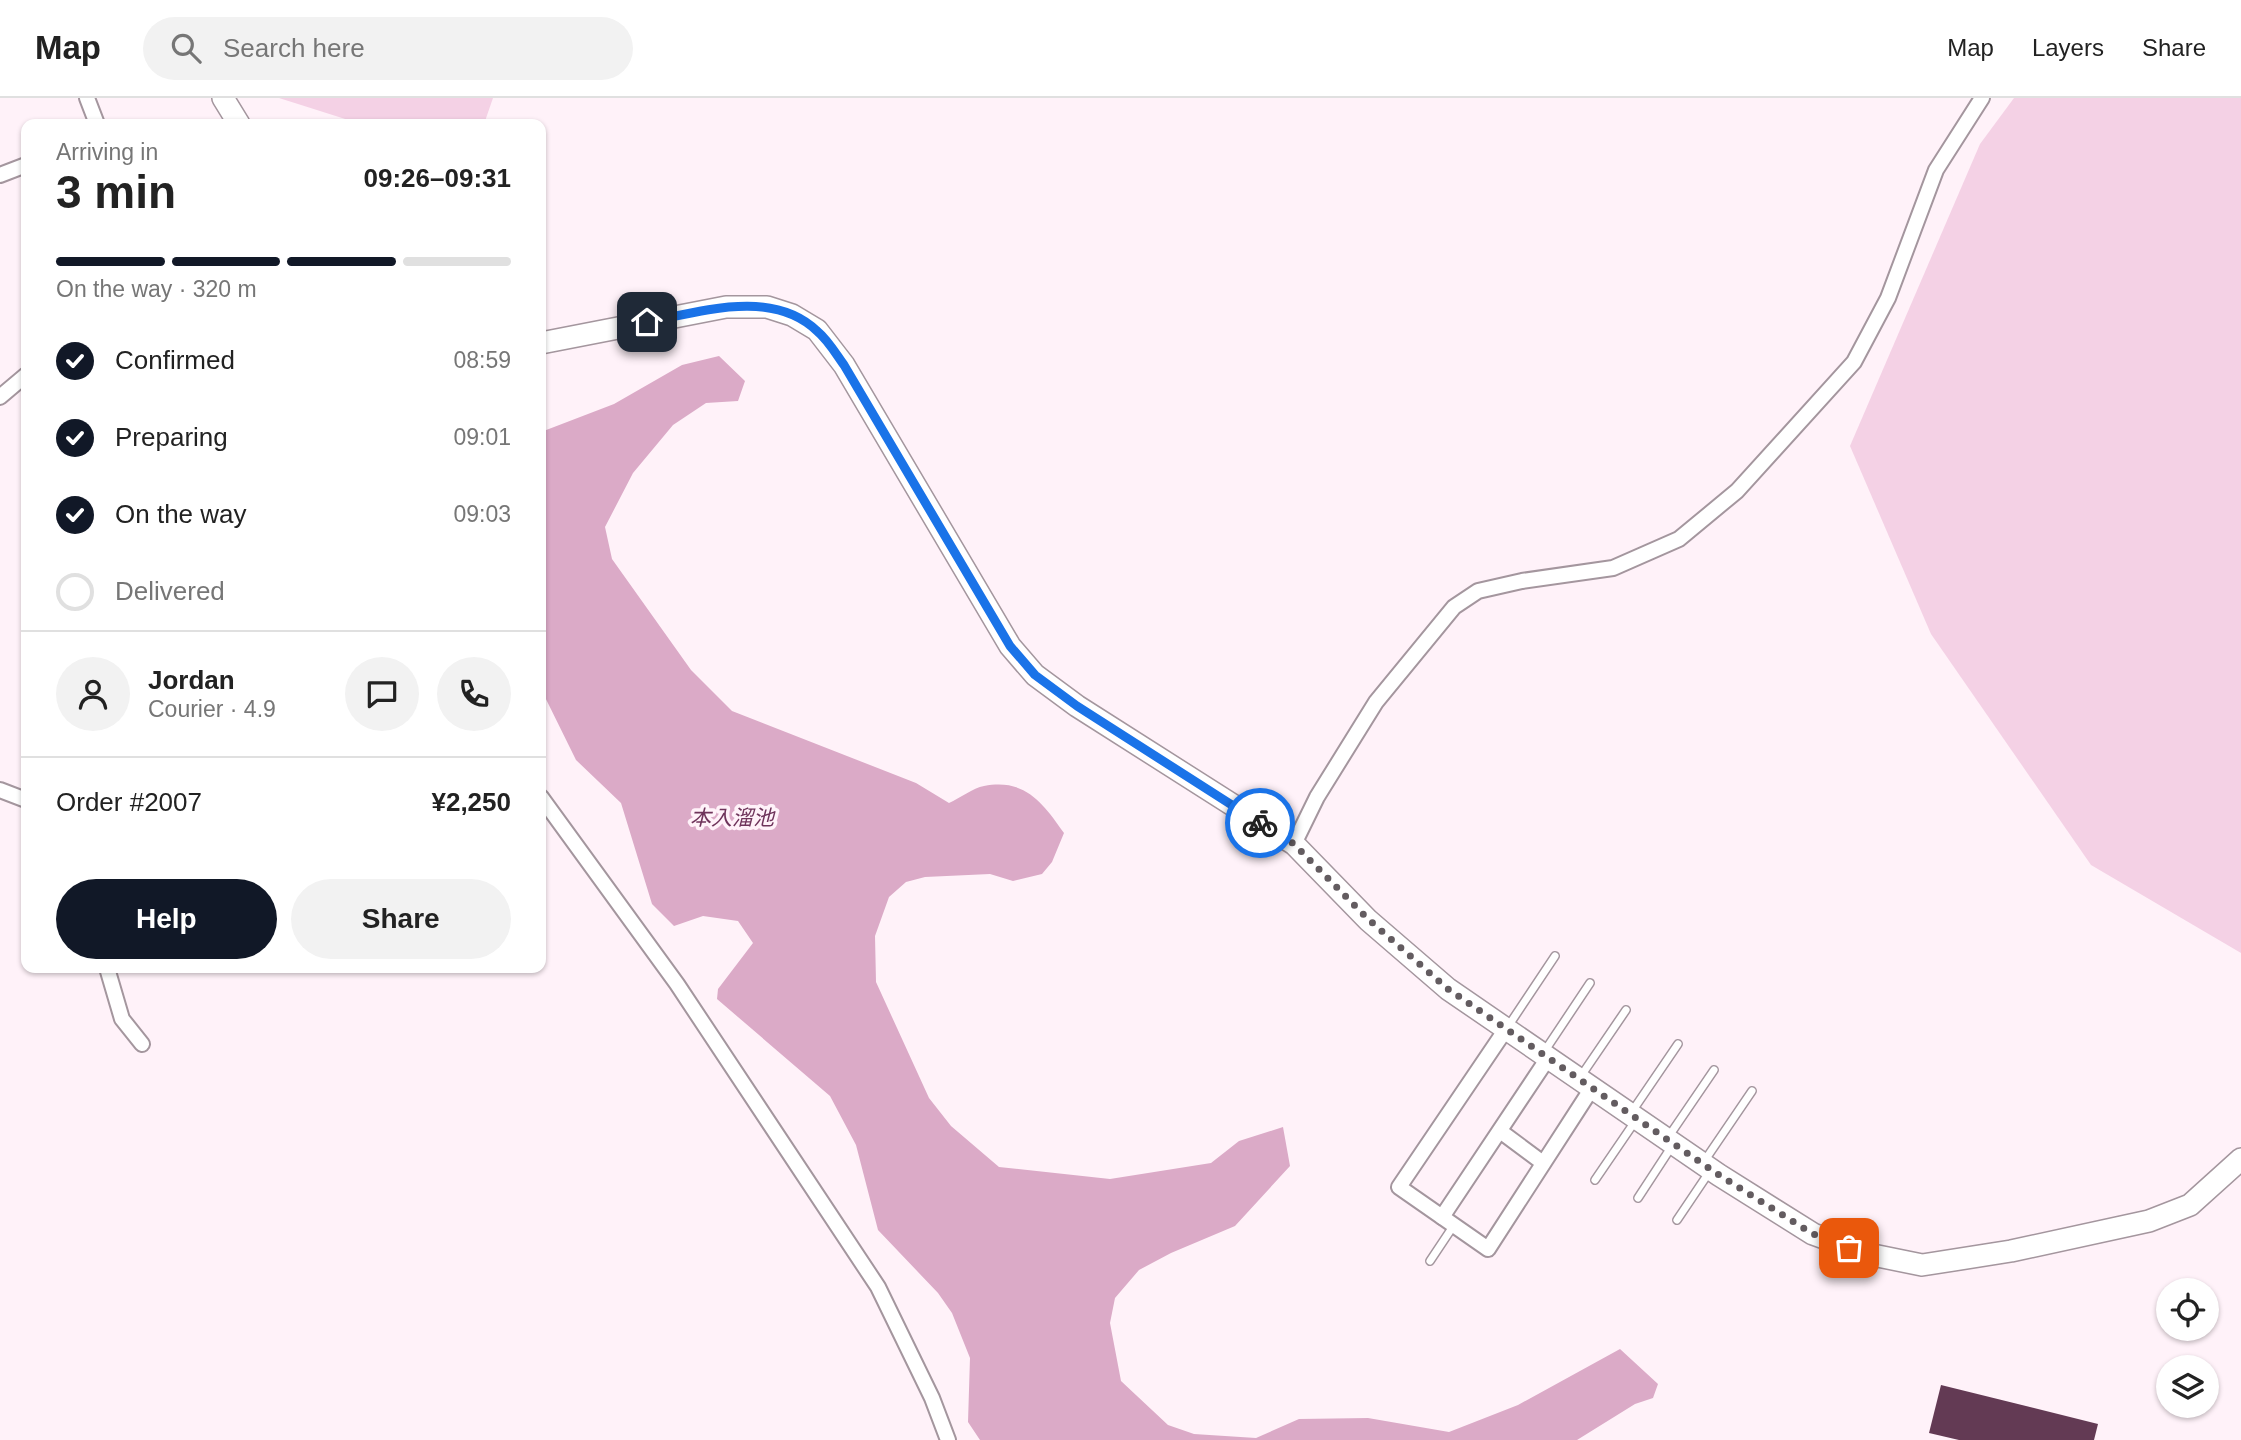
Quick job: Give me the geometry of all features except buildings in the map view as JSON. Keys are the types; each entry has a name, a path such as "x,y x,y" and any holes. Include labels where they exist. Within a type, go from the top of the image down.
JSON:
{"street":[{"path":"87,98 94,119"},
{"path":"222,98 236,119"},
{"path":"1294,844 1317,797 1376,702 1454,607 1479,591 1489,588 1613,568 1679,539 1737,491 1854,362 1888,298 1936,170 1982,98"},
{"path":"0,175 21,167"},
{"path":"546,341 726,307 767,307 792,315 817,330 844,365 1010,646 1035,675 1077,706 1294,844 1368,919 1438,981 1707,1166 1813,1234 1867,1254 1922,1265 2011,1251 2149,1221 2190,1205 2241,1159"},
{"path":"0,397 21,379"},
{"path":"0,790 21,798"},
{"path":"546,804 677,984 878,1287 932,1398 948,1440"},
{"path":"108,973 122,1019 142,1044"},
{"path":"1506,1029 1399,1187 1488,1249 1543,1163 1586,1083"},
{"path":"1448,1221 1545,1056"},
{"path":"1500,1131 1543,1163"}],"lane":[{"path":"1506,1029 1555,956"},
{"path":"1545,1056 1590,983"},
{"path":"1586,1083 1626,1010"},
{"path":"1595,1181 1678,1044"},
{"path":"1638,1198 1714,1069"},
{"path":"1677,1220 1752,1091"},
{"path":"1430,1261 1448,1221"}],"shaded area":[{"path":"279,98 493,98 486,119 345,119"},
{"path":"2014,98 2241,98 2241,953 2091,865 1931,634 1850,446 1980,144"}],"water":[{"name":"本入溜池","path":"719,356 745,381 738,401 706,403 673,425 633,473 605,527 612,559 691,670 732,711 916,783 949,803 984,786 998,784 1022,789 1040,803 1064,833 1052,862 1042,874 1013,881 990,874 925,877 906,882 889,897 875,936 876,982 929,1098 951,1126 999,1167 1110,1179 1211,1163 1239,1141 1283,1127 1290,1166 1235,1226 1171,1253 1139,1270 1115,1298 1110,1323 1121,1381 1168,1425 1194,1434 1256,1438 1299,1419 1368,1418 1449,1432 1518,1405 1620,1349 1658,1384 1653,1398 1635,1404 1577,1440 980,1440 968,1422 970,1358 952,1313 938,1293 878,1230 856,1145 830,1096 717,999 718,989 753,943 738,921 703,916 674,926 652,904 621,803 576,760 546,699 546,430 614,404 682,365"}],"way so far":[{"path":"1260,823 1294,844 1368,919 1448,989 1719,1175 1813,1234 1849,1248"}],"route":[{"path":"647,322 726,307 767,307 792,315 817,330 844,365 1010,646 1022,661 1035,675 1077,706 1260,823"}]}
